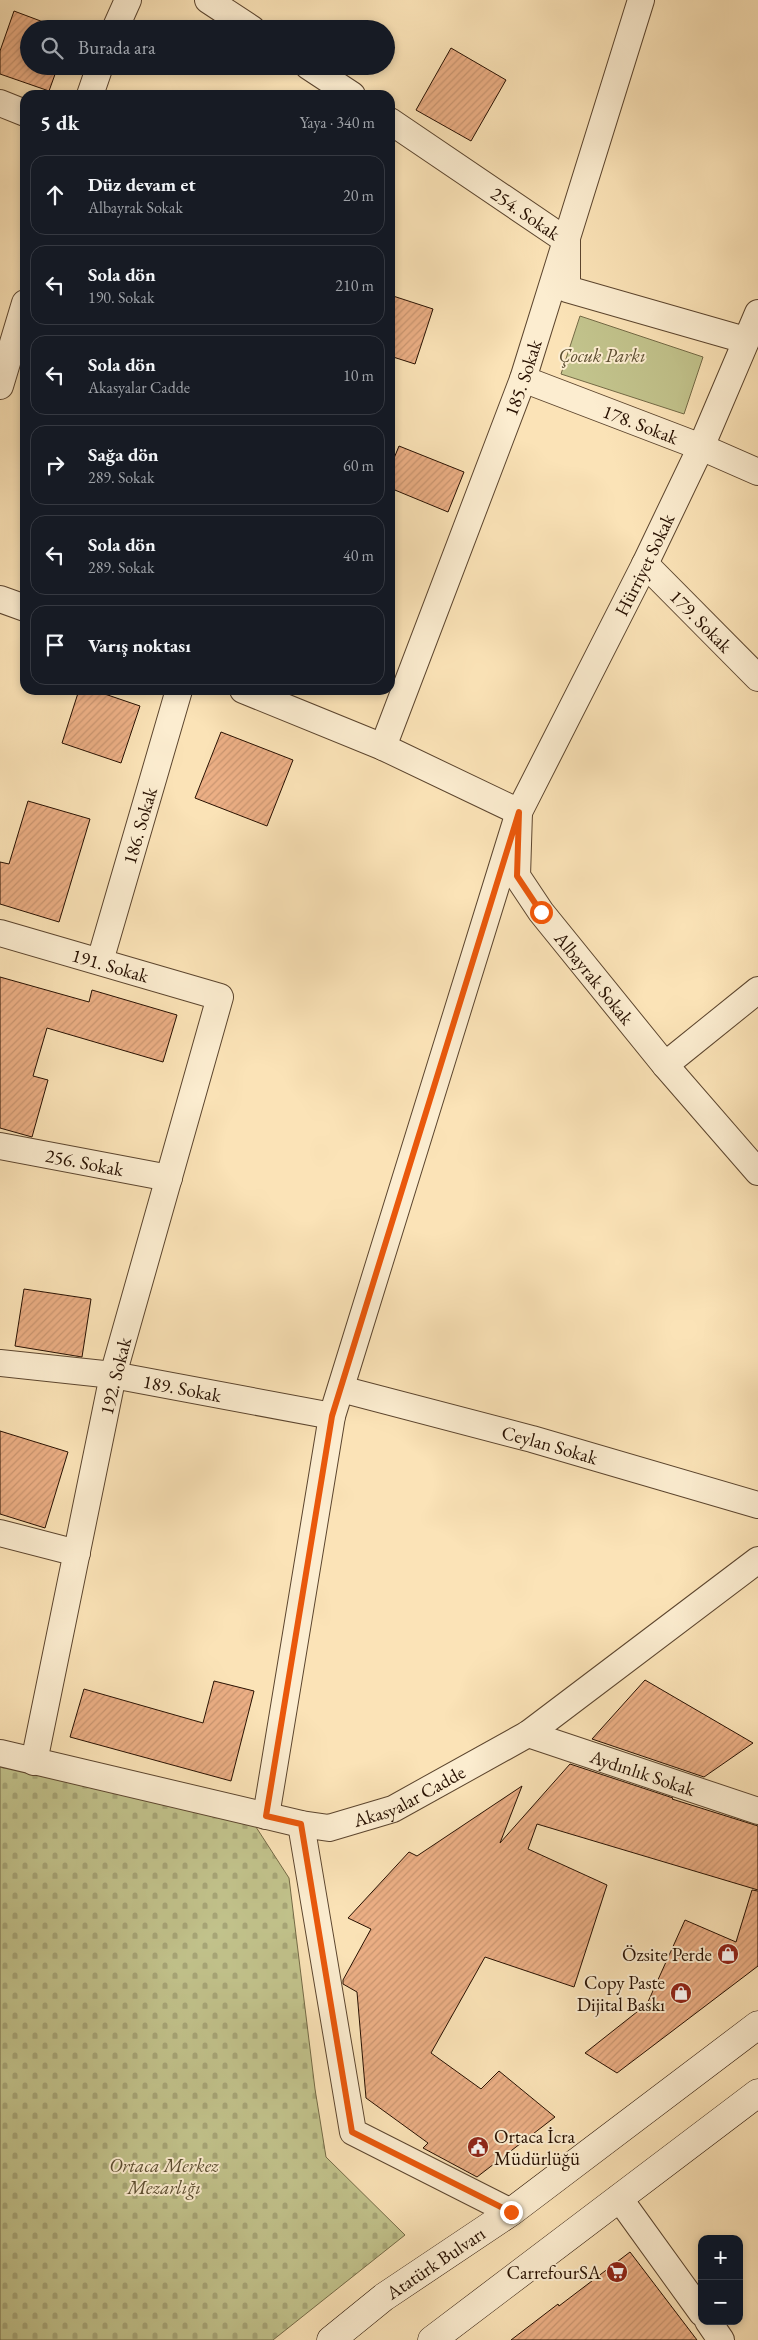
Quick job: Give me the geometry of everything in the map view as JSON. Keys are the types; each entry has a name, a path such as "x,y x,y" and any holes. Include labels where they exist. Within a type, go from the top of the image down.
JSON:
{"main road":[{"name":"Atatürk Bulvarı","path":"331,2340 384,2297 511,2212 758,2025"},
{"path":"432,2340 758,2093"}],"street":[{"path":"119,20 128,0"},
{"path":"208,0 238,20"},
{"name":"185. Sokak","path":"383,748 523,379 642,0"},
{"path":"92,90 97,75"},
{"path":"322,75 344,90"},
{"path":"0,103 20,111"},
{"name":"254. Sokak","path":"395,124 567,241 567,289 745,340"},
{"name":"Hürriyet Sokak","path":"266,1816 332,1416 519,812 645,564 701,446 758,313"},
{"path":"0,386 20,320"},
{"name":"178. Sokak","path":"523,379 701,446 758,472"},
{"name":"179. Sokak","path":"645,564 758,678"},
{"path":"0,599 20,606"},
{"name":"186. Sokak","path":"100,961 178,695"},
{"path":"255,695 383,748 519,812"},
{"name":"Albayrak Sokak","path":"519,812 517,876 541,912 665,1065 758,1172"},
{"name":"191. Sokak","path":"0,933 220,997"},
{"path":"665,1065 758,990"},
{"name":"192. Sokak","path":"34,1762 113,1375 220,997"},
{"name":"256. Sokak","path":"0,1146 168,1178"},
{"name":"189. Sokak","path":"0,1363 113,1375 332,1416"},
{"name":"Ceylan Sokak","path":"340,1389 532,1439 758,1505"},
{"path":"0,1533 77,1553"},
{"name":"Akasyalar Cadde","path":"0,1753 301,1824 330,1828 393,1809 528,1734 758,1560"},
{"name":"Aydınlık Sokak","path":"528,1734 758,1811"},
{"path":"301,1824 352,2132 511,2212"},
{"path":"619,2198 698,2307"},
{"path":"711,2325 721,2340"}],"green space":[{"name":"Çocuk Parkı","path":"580,316 703,357 684,414 561,374"},
{"name":"Ortaca Merkez Mezarlığı","path":"0,1766 245,1810 289,1878 315,2089 326,2157 405,2235 273,2340 0,2340"}],"building":[{"path":"14,11 38,20 20,20 20,75 55,75 49,90 0,74 0,51"},
{"path":"451,48 506,80 471,141 416,110"},
{"path":"395,297 433,309 415,364 395,358"},
{"path":"399,446 464,472 448,512 395,490 395,456"},
{"path":"77,695 108,695 140,706 121,763 62,743"},
{"path":"221,732 293,760 267,826 195,798"},
{"path":"28,801 90,819 59,922 0,904 0,862 9,864"},
{"path":"0,977 89,1002 92,990 177,1015 163,1062 47,1028 33,1076 48,1080 32,1137 0,1128"},
{"path":"24,1289 91,1299 82,1357 15,1346"},
{"path":"0,1431 68,1452 45,1528 0,1514"},
{"path":"645,1680 753,1743 704,1777 592,1739"},
{"path":"214,1681 254,1691 231,1781 70,1737 84,1689 203,1723"},
{"path":"570,1764 758,1826 758,1890 537,1824 528,1849 607,1885 574,1987 485,1957 431,2053 481,2089 499,2071 555,2117 477,2177 423,2148 428,2143 366,2098 357,1992 343,1984 343,1980 371,1929 348,1918 409,1852 417,1856 522,1786 500,1843"},
{"path":"752,1890 758,1891 758,1966 617,2073 585,2053 647,2004 685,1920 736,1942"},
{"path":"630,2252 697,2340 511,2340 558,2304 559,2306"}],"place":[{"name":"Özsite Perde","path":"728,1954"},
{"name":"Copy Paste Dijital Baskı","path":"681,1993"},
{"name":"Ortaca İcra Müdürlüğü","path":"478,2147"},
{"name":"CarrefourSA","path":"617,2272"}],"route":[{"path":"511,2212 352,2132 301,1824 266,1816 332,1416 519,812 517,876 541,912"}]}
